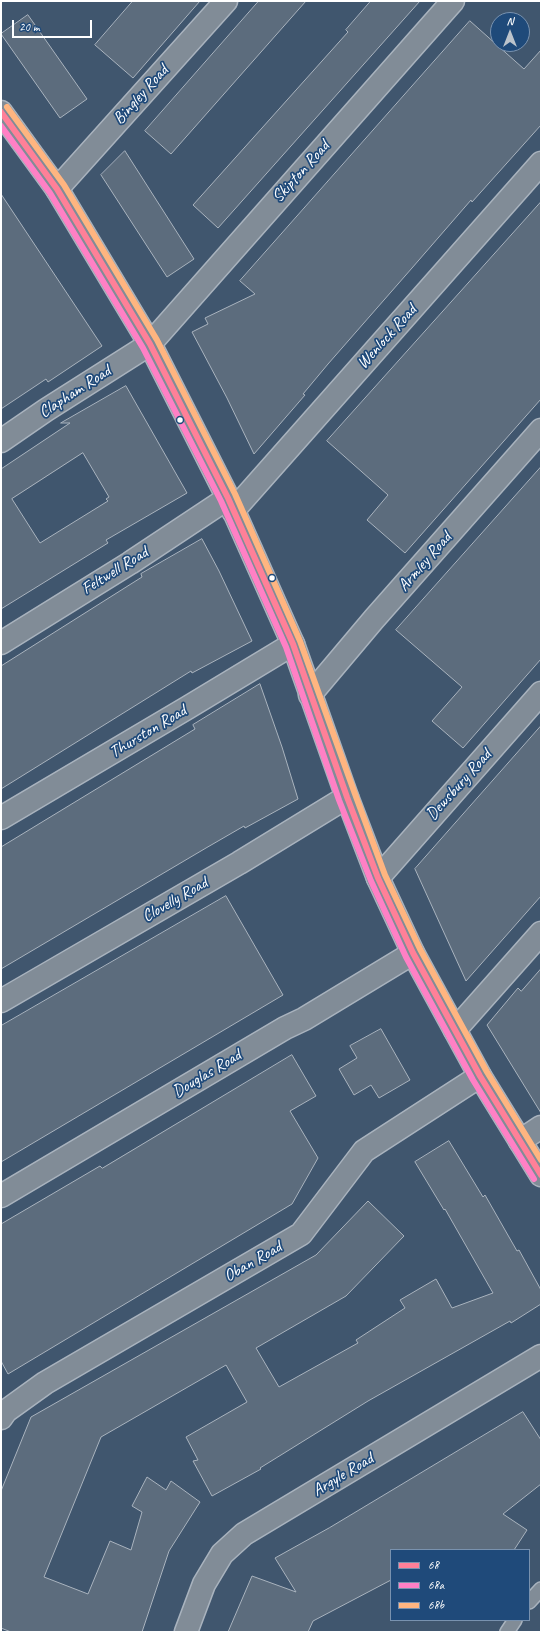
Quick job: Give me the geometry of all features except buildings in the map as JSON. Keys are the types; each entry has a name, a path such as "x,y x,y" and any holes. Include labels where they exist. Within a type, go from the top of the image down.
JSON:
{"street":[{"name":"Bingley Road","path":"56,189 226,1"},
{"name":"Skipton Road","path":"150,344 453,1"},
{"path":"1,112 56,189 150,344 230,505 264,577 293,644 347,797 378,878 413,953 480,1076 541,1175"},
{"name":"Wenlock Road","path":"230,505 541,163"},
{"name":"Clapham Road","path":"1,441 46,410 150,344"},
{"name":"Armley Road","path":"310,695 541,430"},
{"name":"Feltwell Road","path":"1,643 130,563 230,505"},
{"name":"Thurston Road","path":"1,818 293,644"},
{"name":"Dewsbury Road","path":"378,878 541,693"},
{"name":"Clovelly Road","path":"1,1001 239,863 347,797"},
{"path":"455,1030 541,933"},
{"name":"Douglas Road","path":"1,1196 285,1028 304,1019 413,953"},
{"name":"Oban Road","path":"1,1418 6,1411 44,1383 301,1234 364,1151 480,1076"},
{"path":"520,1141 541,1127"},
{"name":"Argyle Road","path":"186,1632 204,1584 222,1554 244,1534 541,1356"}],"lane":[{"path":"530,1601 541,1589"},
{"path":"507,1632 514,1621"}],"transit line":[{"name":"68b","path":"7,107 64,185 157,340 235,494 300,641 385,875 420,949 487,1072 541,1160"},
{"name":"68","path":"1,112 57,189 150,344 228,498 293,644 347,797 378,878 413,953 480,1076 541,1175"},
{"name":"68a","path":"1,126 50,193 143,348 221,501 286,647 339,800 371,881 406,957 473,1080 534,1179"}]}
